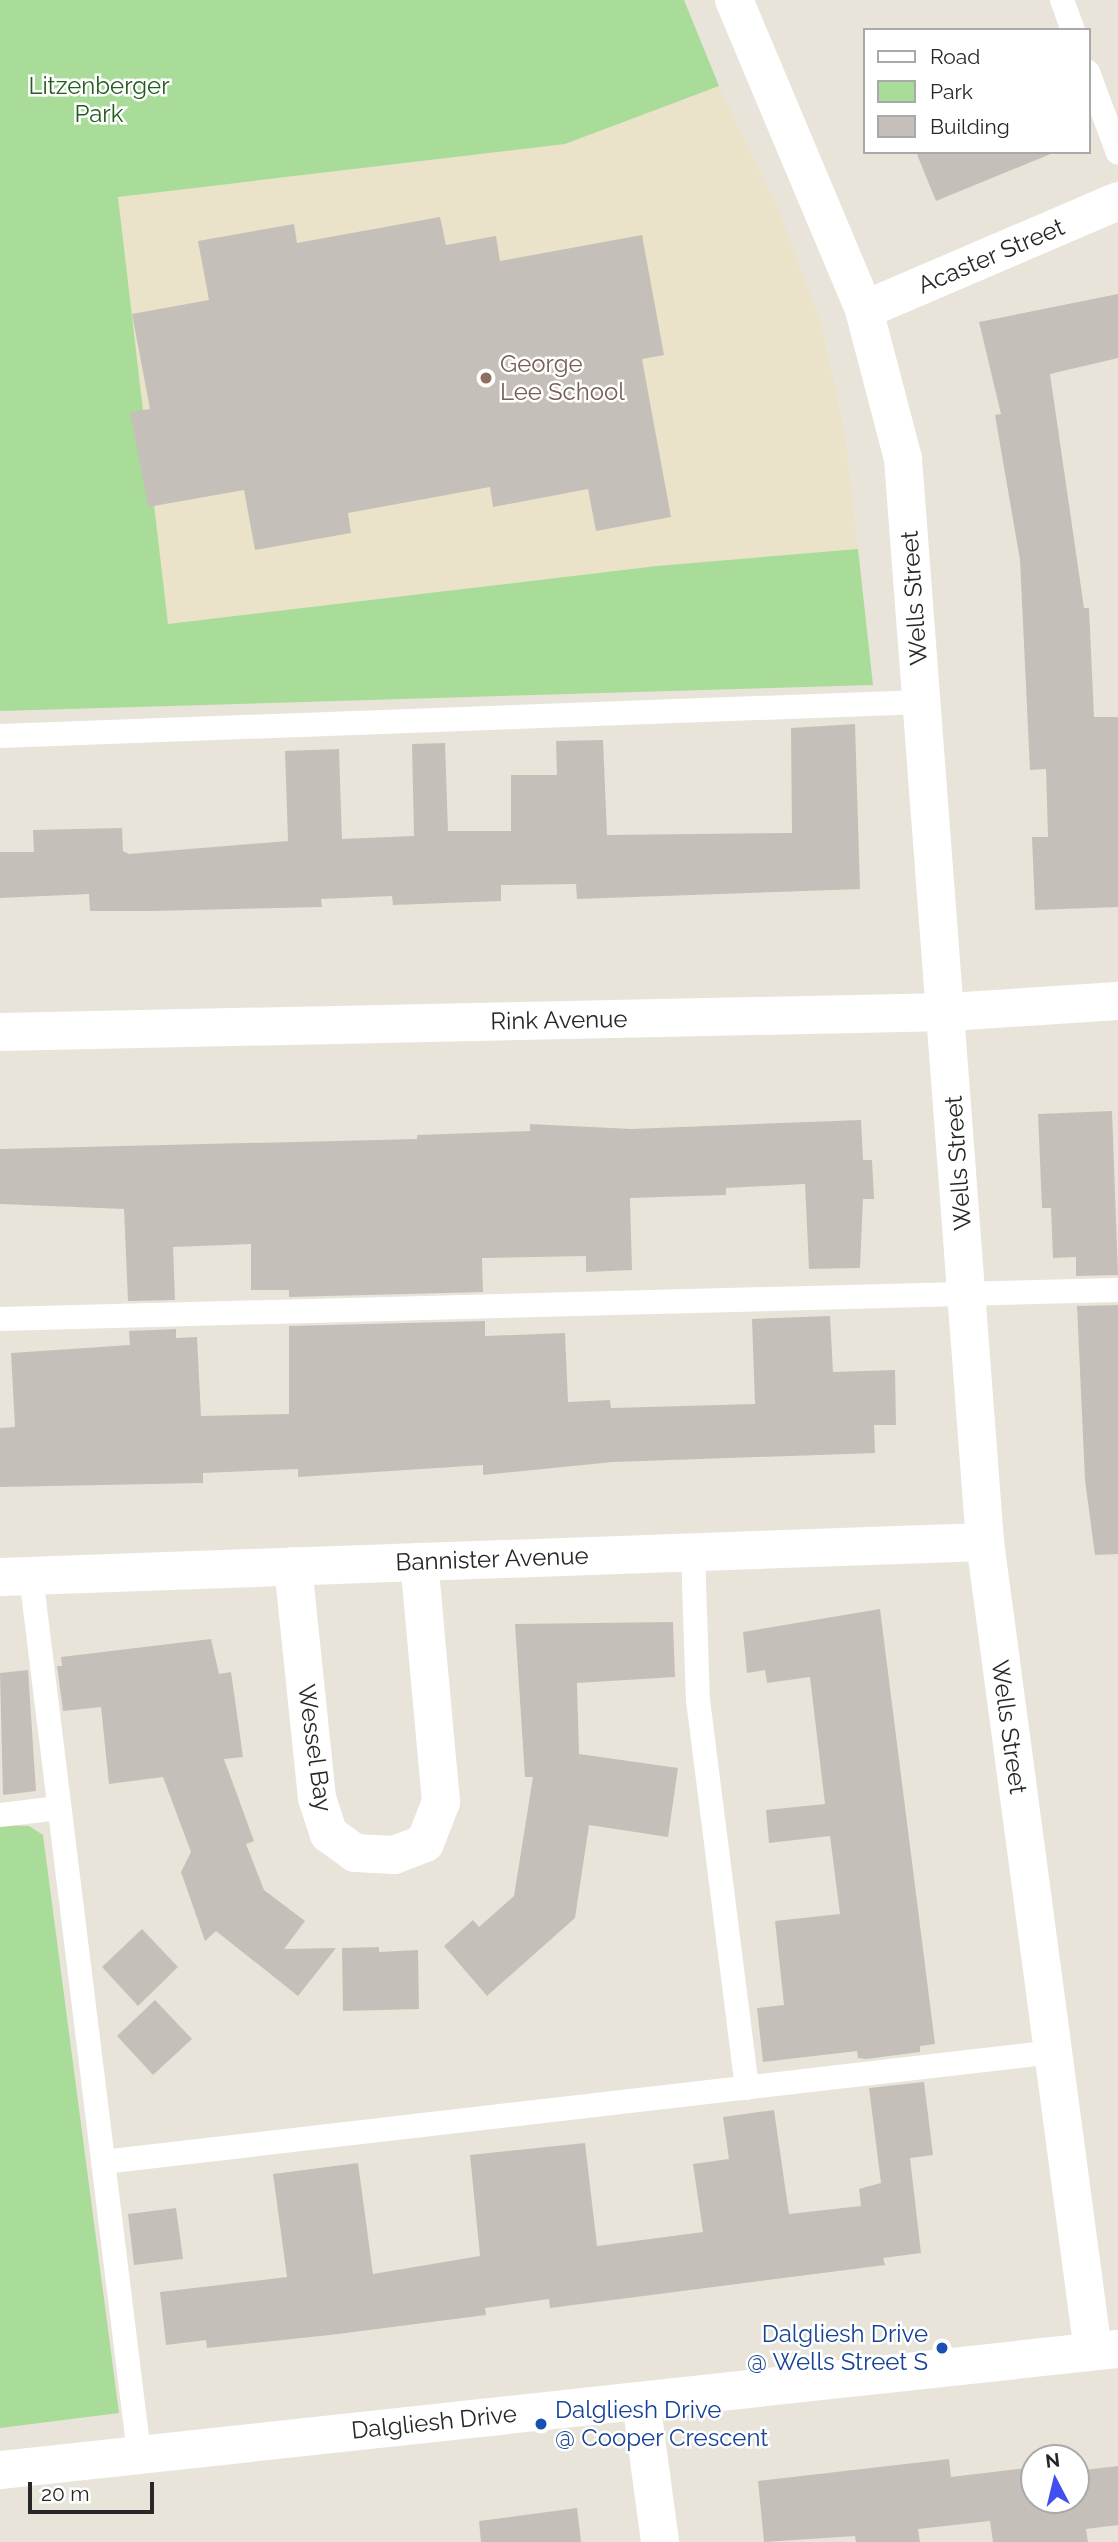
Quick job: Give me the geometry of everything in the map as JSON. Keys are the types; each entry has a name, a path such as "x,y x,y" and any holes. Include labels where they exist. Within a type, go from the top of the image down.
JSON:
{"street":[{"name":"Wells Street","path":"734,0 864,310 903,459 948,1012 985,1542 1053,2052 1106,2350"},
{"name":"Acaster Street","path":"864,310 1118,201"},
{"name":"Rink Avenue","path":"0,1032 948,1012 1118,1000"},
{"name":"Bannister Avenue","path":"15,1576 985,1542"},
{"name":"Wessel Bay","path":"293,1566 317,1798 329,1835 355,1853 394,1855 425,1843 441,1802 419,1562"},
{"name":"Dalgliesh Drive","path":"0,2470 139,2452 1106,2350"},
{"path":"641,2401 660,2542"}],"lane":[{"path":"1062,0 1072,28"},
{"path":"1090,77 1118,153"},
{"path":"0,736 922,702"},
{"path":"0,1319 967,1290 1118,1290"},
{"path":"693,1552 698,1700 747,2088"},
{"path":"15,1576 59,1808 139,2452"},
{"path":"0,1815 59,1808"},
{"path":"103,2162 1053,2052"}],"shaded area":[{"name":"George Lee School","path":"719,86 778,208 821,323 845,434 858,549 657,566 168,624 118,197 565,144"}],"green space":[{"name":"Litzenberger Park","path":"0,0 684,0 719,86 565,144 118,197 168,624 657,566 858,549 873,685 0,711"},
{"path":"0,1825 29,1826 43,1835 119,2413 0,2428"}],"building":[{"path":"917,154 1051,154 936,201"},
{"name":"George Lee School","path":"440,217 446,245 496,236 500,261 642,235 664,355 642,359 671,517 596,531 588,489 493,507 490,487 348,513 351,533 255,550 244,490 148,507 130,412 150,409 132,314 209,300 198,241 294,224 297,243"},
{"path":"1118,294 1118,358 1050,374 1084,608 1089,608 1094,717 1118,717 1118,907 1035,910 1032,837 1048,837 1046,769 1030,770 1020,560 995,415 1001,414 979,322"},
{"path":"855,724 860,889 577,899 576,884 501,885 501,901 393,905 392,896 321,899 322,907 151,911 90,911 89,894 0,898 0,852 34,852 33,830 122,828 123,851 129,854 288,841 285,751 339,749 342,839 414,836 412,744 445,743 448,831 511,831 511,775 557,775 556,741 603,740 607,835 792,833 791,728"},
{"path":"1112,1111 1118,1275 1076,1276 1076,1257 1053,1258 1051,1208 1042,1208 1038,1114"},
{"path":"861,1120 863,1160 872,1160 874,1199 863,1199 860,1268 809,1269 805,1184 726,1188 726,1195 630,1198 632,1270 586,1272 586,1256 482,1258 483,1292 289,1297 289,1290 251,1290 251,1244 173,1247 175,1300 128,1301 124,1209 0,1204 0,1149 417,1139 417,1135 530,1131 530,1124 631,1129"},
{"path":"1118,1305 1118,1554 1095,1555 1085,1480 1077,1306"},
{"path":"830,1316 833,1372 895,1370 896,1425 874,1425 875,1453 613,1462 483,1475 483,1465 298,1477 298,1469 203,1473 203,1483 0,1487 0,1428 15,1427 11,1353 130,1345 129,1331 176,1329 176,1338 197,1337 201,1416 289,1414 289,1326 485,1321 485,1336 565,1333 568,1402 610,1400 611,1408 755,1404 752,1319"},
{"path":"880,1609 935,2044 920,2046 920,2052 866,2059 858,2058 857,2051 763,2062 757,2008 784,2005 775,1921 840,1914 830,1836 769,1843 766,1810 825,1804 810,1677 767,1683 765,1670 747,1673 743,1632"},
{"path":"673,1622 675,1677 577,1683 579,1754 678,1768 668,1837 589,1825 575,1918 487,1996 444,1946 473,1920 479,1927 514,1896 533,1777 525,1777 515,1624"},
{"path":"211,1639 219,1674 231,1672 243,1757 224,1759 254,1841 246,1844 264,1890 305,1921 284,1949 336,1948 298,1996 216,1931 205,1941 181,1872 191,1852 163,1777 109,1784 101,1707 63,1711 57,1666 62,1666 61,1657"},
{"path":"28,1670 36,1791 3,1795 0,1673"},
{"path":"142,1929 178,1967 138,2006 102,1967"},
{"path":"379,1947 379,1952 418,1950 419,2009 343,2011 342,1948"},
{"path":"155,2000 192,2039 153,2075 117,2036"},
{"path":"924,2082 933,2155 910,2158 921,2253 883,2258 885,2265 550,2308 549,2299 485,2308 486,2315 330,2335 207,2348 206,2340 166,2345 160,2292 287,2277 273,2174 358,2163 373,2274 480,2256 470,2155 585,2143 597,2246 703,2232 693,2164 729,2159 723,2117 774,2110 789,2214 861,2206 859,2189 881,2183 869,2088"},
{"path":"176,2208 183,2259 134,2265 128,2214"},
{"path":"949,2459 951,2477 1020,2469 1020,2514 1090,2514 1090,2469 1118,2466 1118,2525 1086,2529 1088,2542 993,2542 990,2521 918,2529 920,2542 856,2542 855,2536 764,2542 758,2481"},
{"path":"577,2508 581,2542 481,2542 479,2521"}],"place":[{"name":"George Lee School","path":"486,378"},
{"name":"Dalgliesh Drive @ Wells Street S","path":"942,2348"},
{"name":"Dalgliesh Drive @ Cooper Crescent","path":"541,2424"}]}
